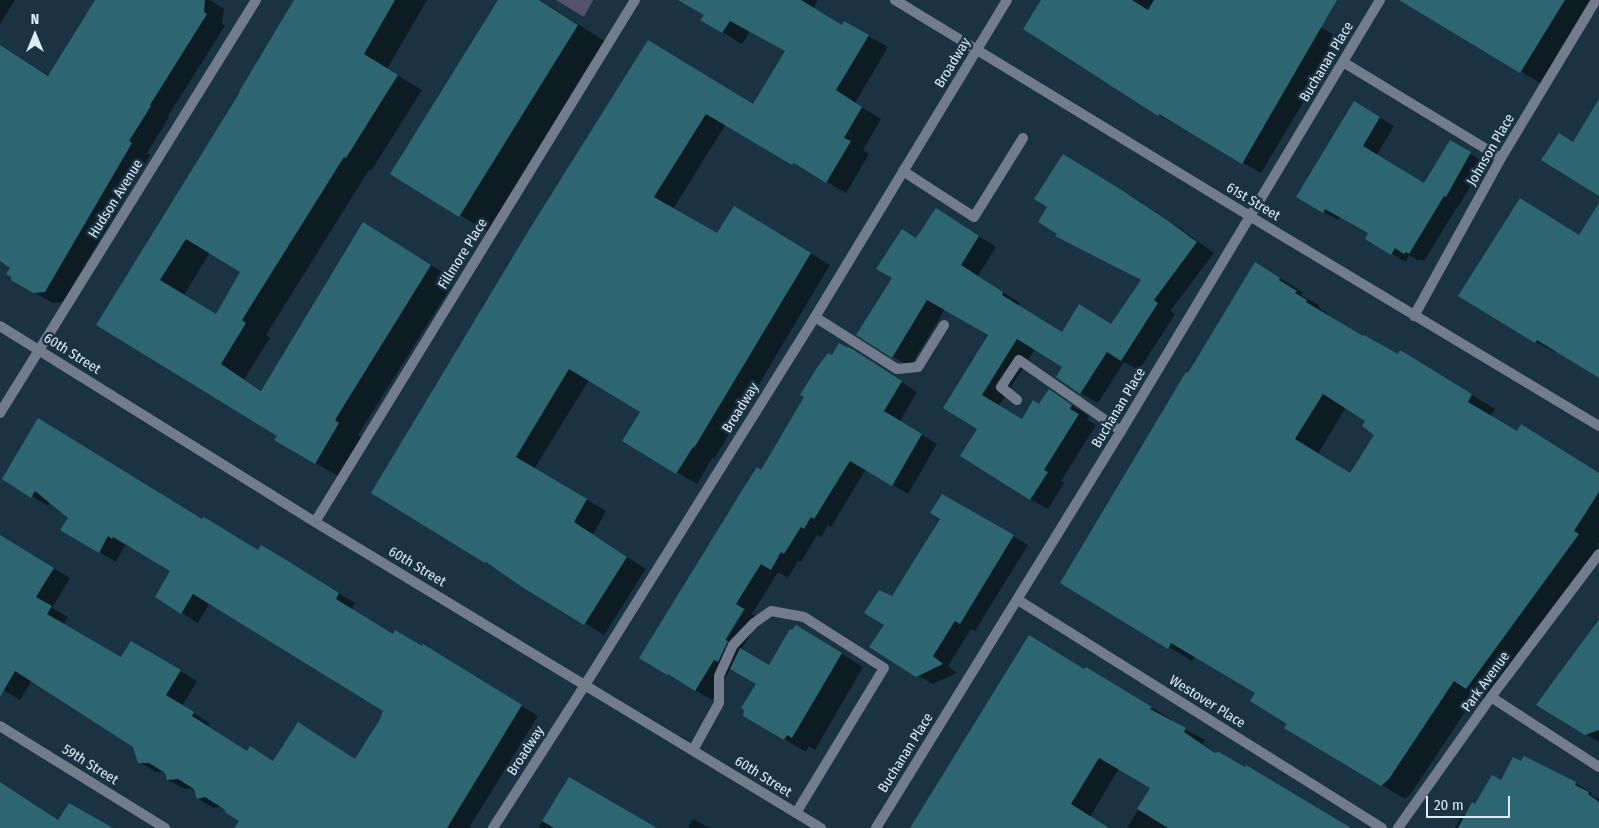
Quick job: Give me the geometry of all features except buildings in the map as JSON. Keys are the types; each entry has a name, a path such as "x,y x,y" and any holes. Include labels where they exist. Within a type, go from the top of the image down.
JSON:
{"street":[{"name":"Hudson Avenue","path":"0,414 256,0"},
{"name":"Fillmore Place","path":"315,522 635,0"},
{"name":"61st Street","path":"895,0 1414,316 1599,426"},
{"name":"Broadway","path":"493,828 815,317 1007,0"},
{"name":"Buchanan Place","path":"876,828 1121,431 1380,0"},
{"name":"Johnson Place","path":"1414,316 1501,158 1596,0"},
{"path":"1343,62 1501,158"},
{"path":"903,171 974,217 1023,138"},
{"path":"815,317 897,369 918,367 944,326"},
{"name":"60th Street","path":"0,326 315,522 821,828"},
{"path":"1018,400 1000,387 1019,360 1121,431"},
{"name":"Park Avenue","path":"1398,828 1491,698 1599,554"},
{"name":"Westover Place","path":"1018,600 1382,828"},
{"path":"693,750 719,703 719,676 733,645 754,623 771,611 804,618 884,668 796,813"},
{"path":"1491,698 1599,767"},
{"name":"59th Street","path":"0,726 165,828"}],"shaded area":[{"path":"556,0 593,0 584,17"}]}
